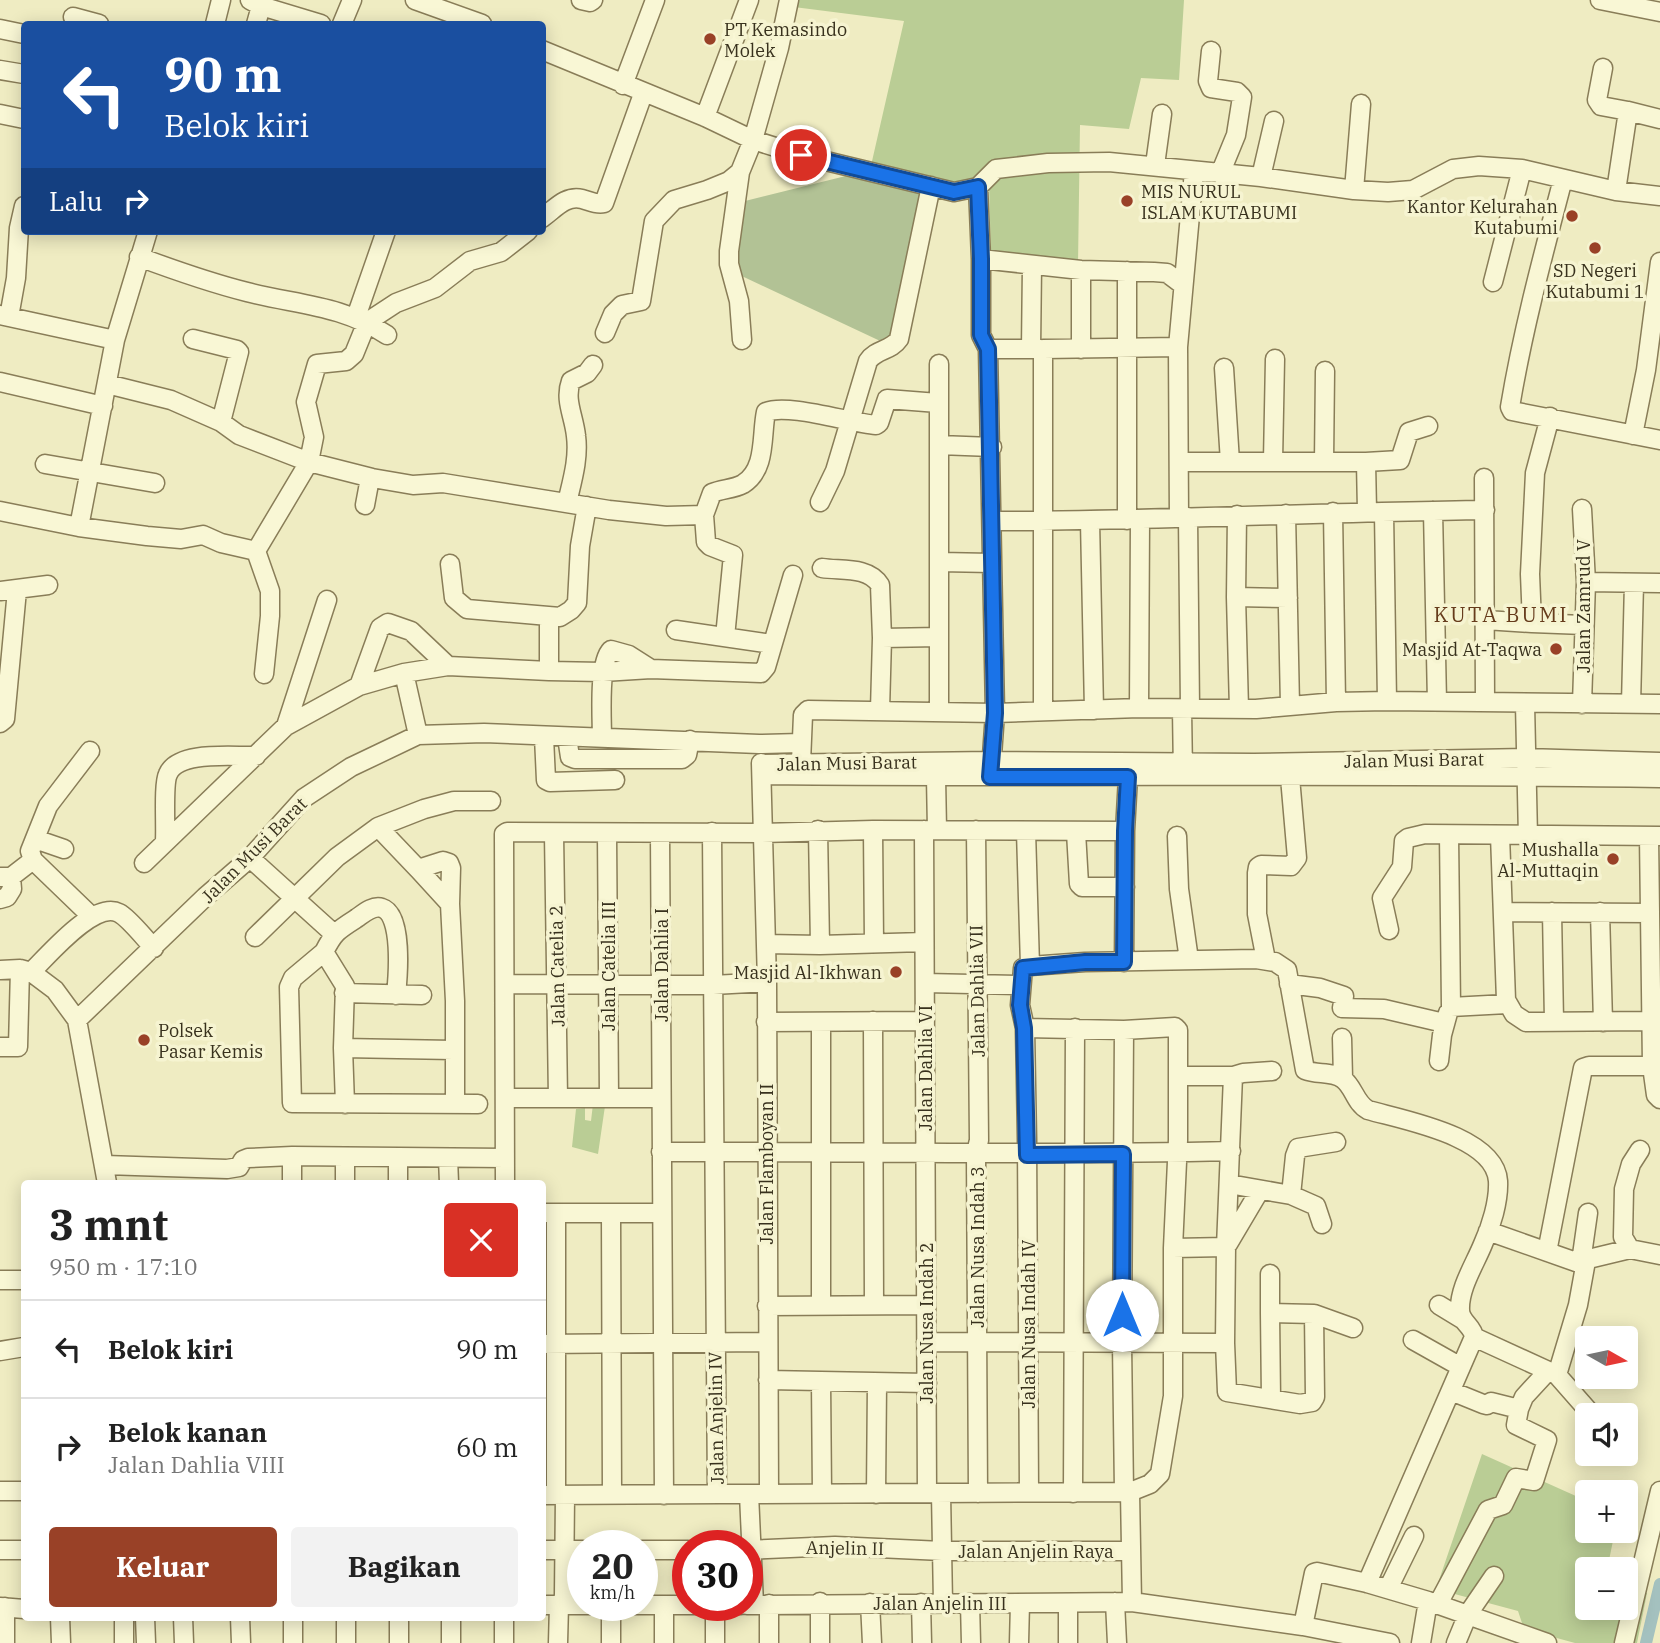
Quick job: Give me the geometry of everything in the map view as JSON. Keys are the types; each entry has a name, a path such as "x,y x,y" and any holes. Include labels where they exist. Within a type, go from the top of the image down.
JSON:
{"street":[{"path":"216,21 221,0"},
{"path":"343,21 352,0"},
{"path":"415,0 468,21"},
{"path":"581,0 593,0"},
{"path":"623,85 655,0"},
{"path":"705,117 749,0"},
{"path":"742,340 739,301 729,264 729,251 740,172 753,140 779,48 789,0"},
{"path":"1600,0 1658,8"},
{"path":"256,21 256,3 308,21"},
{"path":"73,14 91,21"},
{"path":"0,29 21,33"},
{"path":"1211,51 1208,80 1210,88 1237,92 1242,97 1236,135 1220,174"},
{"path":"546,52 643,94 705,117 753,140 801,155 954,192 978,187 996,169 1109,162 1388,192 1413,190 1453,169 1479,166 1522,169 1616,191 1660,196"},
{"path":"1603,68 1597,100 1601,106 1660,119"},
{"path":"0,70 21,74"},
{"path":"546,215 565,200 572,198 604,204 643,94"},
{"path":"1354,190 1361,104"},
{"path":"1616,191 1628,111"},
{"path":"0,114 21,118"},
{"path":"1154,165 1162,114"},
{"path":"1261,177 1274,121"},
{"path":"1493,282 1522,169"},
{"path":"1183,769 1186,709 1178,347 1194,171"},
{"path":"605,333 613,314 622,305 641,301 654,221 664,208 674,200 729,181 740,172"},
{"path":"1563,179 1534,284 1510,407 1512,411 1660,440"},
{"path":"820,502 835,471 867,361 872,354 894,346 899,339 931,186"},
{"path":"978,187 981,335 988,349 992,447 995,713 991,769"},
{"path":"21,219 16,278 4,316 115,340"},
{"path":"79,527 115,340 147,235"},
{"path":"256,551 309,462 314,437 306,402 316,367 319,363 346,361 354,355 361,319 385,235"},
{"path":"361,319 435,288 470,261 501,252 522,235"},
{"path":"139,257 246,292 346,313 387,335"},
{"path":"981,259 1082,270 1167,274 1183,285"},
{"path":"1633,435 1646,370 1660,262"},
{"path":"1032,265 1043,521 1043,711"},
{"path":"1081,349 1082,270"},
{"path":"1127,271 1139,708"},
{"path":"193,339 239,352 221,422"},
{"path":"988,349 1178,347"},
{"path":"1273,461 1275,359"},
{"path":"567,503 576,466 576,436 566,393 571,380 587,373 593,365"},
{"path":"939,365 939,711"},
{"path":"1224,368 1230,462"},
{"path":"1324,462 1325,372"},
{"path":"0,382 103,406"},
{"path":"107,384 172,400 221,422 239,435 309,462 370,478 413,485 443,483 666,516 704,514"},
{"path":"725,637 733,555 706,542 704,514 712,493 744,483 755,470 762,455 766,412 772,410 850,419 876,425 887,399 938,403"},
{"path":"1532,623 1530,574 1535,472 1550,417"},
{"path":"1180,462 1399,460 1409,432 1428,426"},
{"path":"939,445 992,447"},
{"path":"1366,461 1375,512 1387,701"},
{"path":"45,464 155,483"},
{"path":"365,505 370,478"},
{"path":"1484,478 1485,702"},
{"path":"450,564 454,598 467,609 560,617 577,603 580,546 587,506"},
{"name":"Jalan Zamrud V","path":"1582,704 1586,582 1583,509"},
{"path":"993,521 1090,521 1334,512 1485,510"},
{"path":"0,511 79,527 181,539 203,535 220,543 256,551"},
{"path":"1433,511 1437,702"},
{"path":"1334,512 1336,702"},
{"path":"1286,514 1290,706"},
{"path":"1237,515 1239,709"},
{"path":"1090,521 1094,710"},
{"path":"256,551 270,591 264,674"},
{"path":"940,562 992,563"},
{"path":"822,568 859,571 878,581 882,638 880,710"},
{"path":"602,738 603,672 607,654 611,650 629,655 651,669 761,673 766,667 793,575"},
{"path":"1586,582 1660,583"},
{"path":"1632,704 1634,583"},
{"path":"0,723 5,719 9,590 48,585"},
{"path":"1236,597 1288,598"},
{"path":"286,726 327,600"},
{"path":"549,616 549,670"},
{"path":"1485,620 1584,625"},
{"path":"359,686 380,628 388,623 411,631 448,666"},
{"path":"676,630 772,644"},
{"path":"882,638 939,637"},
{"path":"144,863 286,726 359,686 404,673 448,666 603,672"},
{"path":"404,673 418,734"},
{"path":"802,762 803,715 808,710 995,713 1139,708 1270,709 1336,702 1387,701 1660,704"},
{"path":"1525,704 1528,836"},
{"name":"Jalan Musi Barat","path":"77,1020 205,897 250,858 304,798 351,767 418,734 484,733 759,744 761,770"},
{"path":"544,737 546,780 615,780"},
{"path":"567,737 570,757 575,759 682,759 687,755 690,740"},
{"path":"759,744 801,743"},
{"path":"89,751 48,806 30,851 33,859 90,915"},
{"path":"166,840 166,775 175,764 188,758 256,756"},
{"name":"Jalan Musi Barat","path":"761,770 802,762 1128,777 1183,769"},
{"name":"Jalan Musi Barat","path":"761,770 936,777 991,769 1526,767 1660,762"},
{"name":"Jalan Musi Barat","path":"1526,767 1660,778"},
{"path":"1266,960 1257,914 1256,873 1261,864 1291,866 1297,858 1289,769"},
{"name":"Jalan Flamboyan II","path":"761,770 767,982 769,1494"},
{"name":"Jalan Dahlia VI","path":"925,1154 925,942 930,830 936,777"},
{"path":"1124,962 1128,777"},
{"path":"255,937 337,857 378,827 424,809 454,801 491,801"},
{"path":"378,827 450,904"},
{"path":"505,1180 504,834 762,833 818,830 1125,831"},
{"path":"818,830 820,945"},
{"path":"873,830 874,943"},
{"name":"Jalan Dahlia VII","path":"976,830 979,1140 976,1153"},
{"path":"1026,831 1030,966"},
{"name":"Jalan Anjelin IV","path":"712,832 717,1494"},
{"path":"1076,832 1079,884 1082,887 1125,887"},
{"name":"Jalan Dahlia I","path":"660,833 664,1495"},
{"name":"Jalan Catelia 2","path":"554,834 558,1098"},
{"name":"Jalan Catelia III","path":"607,834 609,1098"},
{"path":"1389,930 1382,898 1402,867 1404,842 1408,838 1425,834 1655,836 1650,913 1656,988 1652,1021 1652,1066 1656,1096 1660,1099"},
{"path":"1439,1061 1448,1015 1449,835"},
{"path":"1500,835 1507,1004 1519,1019 1526,1022 1652,1021"},
{"path":"1177,836 1179,889 1189,960"},
{"path":"35,839 64,849"},
{"path":"250,858 333,933"},
{"path":"0,899 7,897 12,888 6,877 33,859"},
{"path":"418,869 443,860 449,863 451,868 455,1104"},
{"path":"396,995 396,928 391,915 382,907 372,908 333,933 324,952 293,978 289,987 292,1103 478,1104"},
{"path":"0,1047 18,1047 26,970 90,915 107,911 119,912 154,948"},
{"path":"1504,912 1650,913"},
{"path":"1552,912 1554,1021"},
{"path":"1600,912 1603,1021"},
{"path":"766,944 925,942"},
{"path":"324,952 344,983 345,1104"},
{"path":"925,983 1020,985 1023,968 1030,966 1189,960 1275,961 1287,970 1305,1070 1343,1078"},
{"path":"0,970 26,970 55,990 77,1020 106,1174 239,1175 243,1160 248,1158 292,1156 505,1158"},
{"path":"506,984 713,985 767,982"},
{"path":"1289,984 1320,988 1344,996 1342,1008 1384,1009 1401,1012 1410,1017 1448,1015 1507,1004"},
{"name":"Jalan Nusa Indah IV","path":"1020,985 1024,1028 1027,1155 1029,1492"},
{"path":"344,993 422,995"},
{"path":"873,1021 874,1305"},
{"path":"766,1022 925,1021"},
{"path":"821,1022 821,1305"},
{"path":"555,1495 1073,1493 1127,1492 1150,1485 1160,1474 1173,1396 1172,1248 1179,1076 1178,1030 1175,1027 1124,1030 1024,1028"},
{"path":"1073,1493 1075,1028"},
{"path":"1116,1643 1130,1551 1122,1343 1124,1030"},
{"path":"1342,1038 1343,1078 1363,1108 1453,1135 1475,1147 1494,1167 1498,1179 1488,1231 1463,1292 1460,1309 1462,1320"},
{"path":"343,1048 453,1050"},
{"path":"1547,1252 1583,1068 1652,1066"},
{"path":"1179,1076 1233,1076 1272,1072"},
{"path":"1233,1076 1226,1247 1227,1392 1305,1405 1312,1402 1315,1397 1314,1314"},
{"path":"505,1098 661,1098"},
{"path":"1291,1195 1298,1148 1336,1142"},
{"path":"1630,1249 1623,1237 1624,1189 1631,1164 1640,1150"},
{"path":"661,1152 1027,1155 1231,1151"},
{"name":"Jalan Nusa Indah 3","path":"976,1153 978,1493"},
{"name":"Jalan Nusa Indah 2","path":"925,1154 927,1383 934,1493 942,1551 943,1603"},
{"path":"292,1156 292,1180"},
{"path":"345,1157 345,1180"},
{"path":"398,1157 398,1180"},
{"path":"449,1158 449,1180"},
{"path":"1229,1184 1291,1195 1316,1206 1322,1224"},
{"path":"1226,1247 1260,1190"},
{"path":"558,1643 551,1605 563,1601 564,1550 555,1495 549,1343 549,1213 661,1213"},
{"path":"611,1213 611,1495"},
{"path":"1420,1643 1433,1602 1488,1510 1503,1505 1516,1478 1534,1481 1547,1440 1516,1424 1519,1409 1524,1397 1552,1373 1578,1305 1588,1213"},
{"path":"1488,1231 1583,1262 1630,1249 1660,1255"},
{"path":"1172,1248 1226,1247"},
{"path":"1270,1274 1271,1399"},
{"path":"0,1280 21,1280"},
{"path":"767,1306 926,1305"},
{"path":"1367,1583 1474,1337 1472,1330 1462,1320 1439,1306"},
{"path":"1270,1313 1314,1314 1353,1328"},
{"path":"1474,1337 1552,1373 1581,1403"},
{"path":"1413,1340 1461,1367"},
{"path":"549,1343 767,1342"},
{"path":"926,1342 1225,1343"},
{"path":"0,1351 21,1348"},
{"path":"768,1380 927,1383"},
{"path":"821,1381 822,1494"},
{"path":"876,1494 877,1383"},
{"path":"1451,1391 1483,1404 1491,1402 1519,1409"},
{"path":"0,1492 21,1491"},
{"path":"1624,1643 1660,1491"},
{"path":"749,1494 750,1530"},
{"path":"1388,1589 1414,1536"},
{"name":"Anjelin II","path":"763,1549 835,1546 942,1551"},
{"path":"0,1550 21,1550"},
{"path":"546,1550 564,1550"},
{"name":"Jalan Anjelin Raya","path":"942,1551 1130,1551"},
{"path":"1303,1626 1314,1573 1317,1572 1433,1602 1468,1614 1518,1638 1547,1643"},
{"path":"1456,1643 1468,1614 1494,1576"},
{"path":"820,1602 820,1643"},
{"name":"Jalan Anjelin III","path":"763,1604 1124,1602 1303,1626 1324,1637 1390,1643"},
{"path":"870,1603 872,1643"},
{"path":"921,1603 922,1643"},
{"path":"970,1603 971,1643"},
{"path":"1019,1643 1020,1603"},
{"path":"1068,1603 1068,1643"},
{"name":"Jalan Anjelin III","path":"658,1606 672,1606"},
{"path":"664,1606 664,1643"},
{"path":"5,1643 2,1607 21,1609"},
{"path":"60,1621 61,1643"},
{"path":"124,1621 124,1643"},
{"path":"145,1621 146,1643"},
{"path":"183,1621 184,1643"},
{"path":"240,1621 241,1643"},
{"path":"293,1621 293,1643"},
{"path":"346,1621 346,1643"},
{"path":"399,1621 399,1643"},
{"path":"451,1621 451,1643"},
{"path":"503,1621 504,1643"},
{"path":"611,1621 611,1643"},
{"path":"715,1621 715,1643"},
{"path":"760,1621 769,1643"}],"green space":[{"path":"788,0 1184,0 1179,80 1141,78 1129,129 1080,125 1078,264 991,256 989,184 967,189 870,170 904,21 786,6"},
{"path":"870,170 931,186 893,347 729,270 741,225 725,206"},
{"path":"593,1104 605,1106 598,1154 572,1147 576,1109 585,1108 585,1120 591,1121"},
{"path":"1482,1454 1575,1496 1575,1543 1613,1543 1610,1557 1575,1557 1575,1620 1638,1620 1638,1591 1647,1593 1637,1643 1575,1643 1524,1629 1518,1611 1436,1589"}],"waterway":[{"path":"1646,1643 1660,1584"}],"place":[{"name":"PT Kemasindo Molek","path":"710,39"},
{"name":"MIS NURUL ISLAM KUTABUMI","path":"1127,201"},
{"name":"Kantor Kelurahan Kutabumi","path":"1572,216"},
{"name":"SD Negeri Kutabumi 1","path":"1595,248"},
{"name":"Masjid At-Taqwa","path":"1556,649"},
{"name":"Mushalla Al-Muttaqin","path":"1613,859"},
{"name":"Masjid Al-Ikhwan","path":"896,972"},
{"name":"Polsek Pasar Kemis","path":"144,1040"}],"district":[{"name":"KUTA BUMI","path":"1501,614"}],"route":[{"path":"801,155 954,192 978,187 981,335 988,349 993,521 995,713 990,777 1128,777 1124,962 1030,966 1023,968 1020,985 1024,1028 1027,1155 1123,1154 1122,1315"}]}
